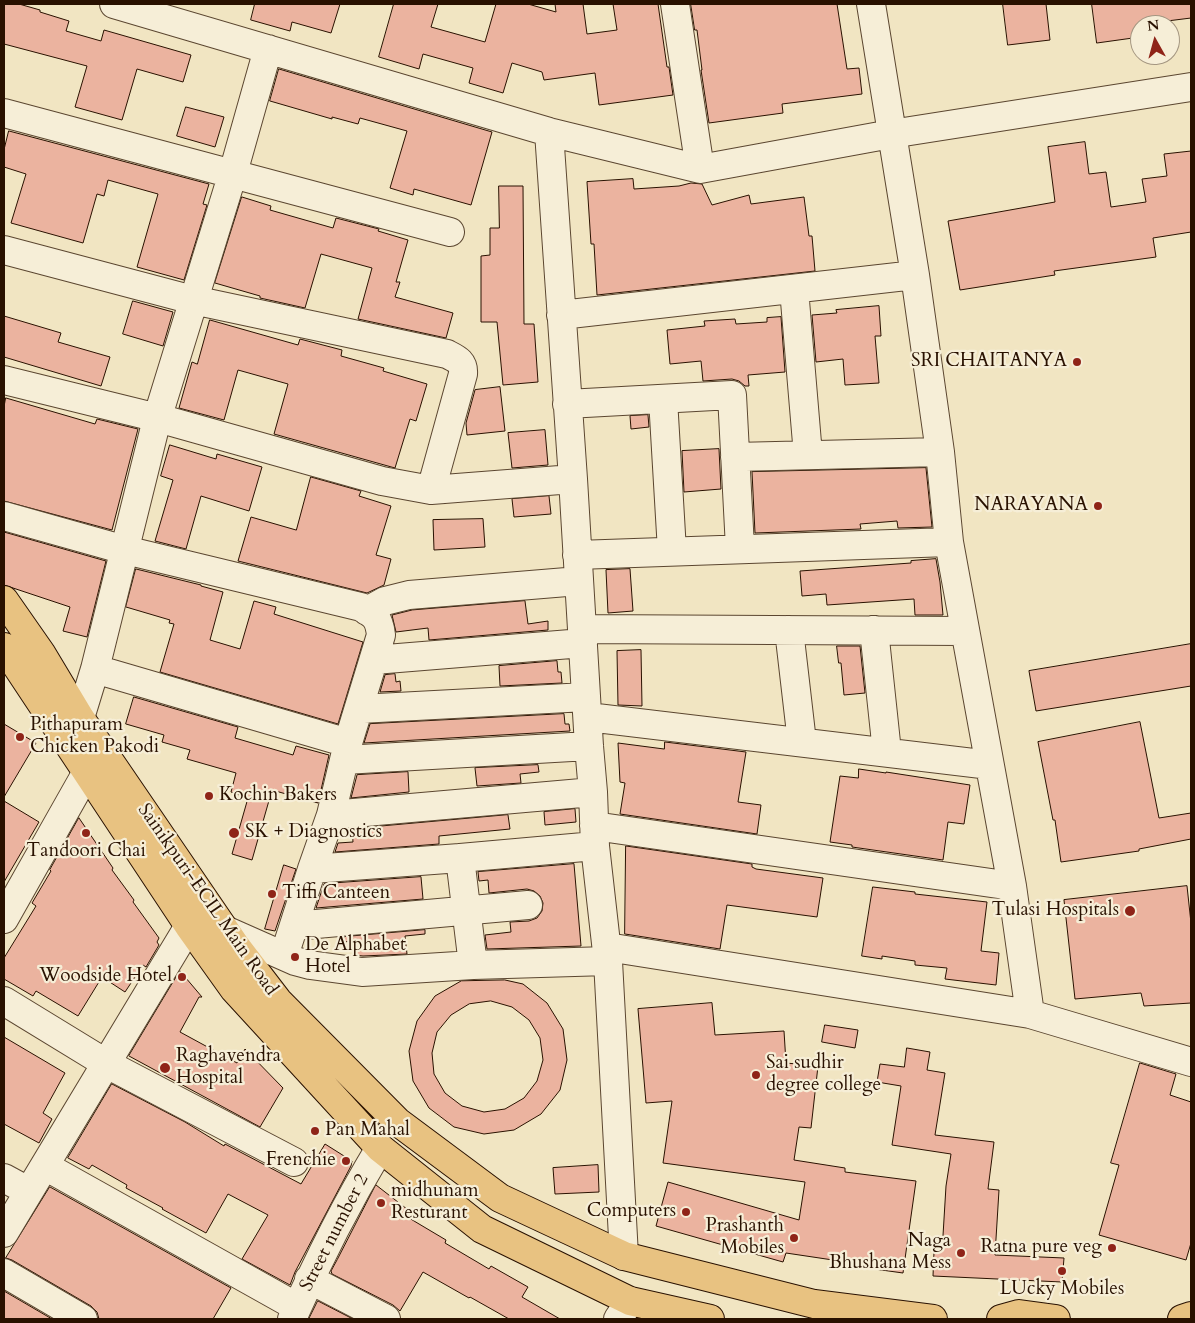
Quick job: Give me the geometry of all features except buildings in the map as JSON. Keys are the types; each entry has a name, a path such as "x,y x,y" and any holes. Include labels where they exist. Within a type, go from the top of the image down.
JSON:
{"main road":[{"name":"Sainikpuri-ECIL Main Road","path":"4,600 41,653 80,718 225,930 278,1001 398,1122 500,1198 624,1256 814,1304 933,1319"},
{"name":"Sainikpuri-ECIL Main Road","path":"4,647 189,926 234,989 380,1148 482,1229 624,1310 710,1319"},
{"path":"1001,1319 1019,1314 1056,1319"},
{"path":"1182,1319 1191,1316"}],"street":[{"path":"114,4 549,132 700,169 891,134 1191,87"},
{"path":"675,4 700,169"},
{"path":"871,4 940,452 949,542 1012,886 1030,1014"},
{"path":"68,744 80,718 95,669 158,418 233,173 268,49"},
{"path":"4,113 450,232"},
{"path":"549,132 573,479 593,792 594,836 607,954 624,1256"},
{"path":"4,250 193,300 447,354 460,361 463,374 430,490"},
{"path":"561,315 914,275"},
{"path":"794,289 808,455"},
{"path":"4,380 158,418 382,482 430,490 573,479"},
{"path":"567,404 732,395 740,548"},
{"path":"662,399 672,551"},
{"path":"735,457 940,452"},
{"path":"4,516 125,550 361,607 376,617 380,625 381,635 346,751 331,815 284,956"},
{"path":"368,611 385,601 409,595 672,551 949,542"},
{"path":"374,660 582,636 789,630 964,630"},
{"path":"789,630 802,742"},
{"path":"874,630 887,752"},
{"path":"95,669 346,751 589,746"},
{"path":"359,709 587,707 802,742 990,765"},
{"path":"4,918 87,772"},
{"path":"331,815 593,792"},
{"path":"312,869 460,858 594,836 1012,886"},
{"path":"460,858 473,965"},
{"path":"294,926 528,905"},
{"path":"4,1233 189,926"},
{"path":"225,930 294,961 362,972 607,954 1030,1014 1191,1062"},
{"path":"4,1001 107,1064 294,1162"},
{"name":"Street number 2","path":"294,1313 309,1279 380,1148"},
{"path":"45,1166 294,1313"},
{"path":"4,1178 28,1192"},
{"path":"4,1273 83,1319"},
{"path":"309,1279 386,1319"}],"place":[{"name":"SRI CHAITANYA","path":"1077,362"},
{"name":"NARAYANA","path":"1098,506"},
{"name":"Pithapuram Chicken Pakodi","path":"20,737"},
{"name":"Kochin Bakers","path":"209,796"},
{"name":"Tandoori Chai","path":"86,833"},
{"name":"SK + Diagnostics","path":"234,833"},
{"name":"Tiffi Canteen","path":"272,894"},
{"name":"Tulasi Hospitals","path":"1130,911"},
{"name":"De Alphabet Hotel","path":"295,957"},
{"name":"Woodside Hotel","path":"182,977"},
{"name":"Raghavendra Hospital","path":"165,1068"},
{"name":"Sai sudhir degree college","path":"756,1075"},
{"name":"Pan Mahal","path":"315,1131"},
{"name":"Frenchie","path":"346,1161"},
{"name":"midhunam Resturant","path":"381,1203"},
{"name":"Computers","path":"686,1212"},
{"name":"Prashanth Mobiles","path":"794,1238"},
{"name":"Ratna pure veg","path":"1112,1248"},
{"name":"Naga Bhushana Mess","path":"961,1253"},
{"name":"LUcky Mobiles","path":"1062,1271"}]}
